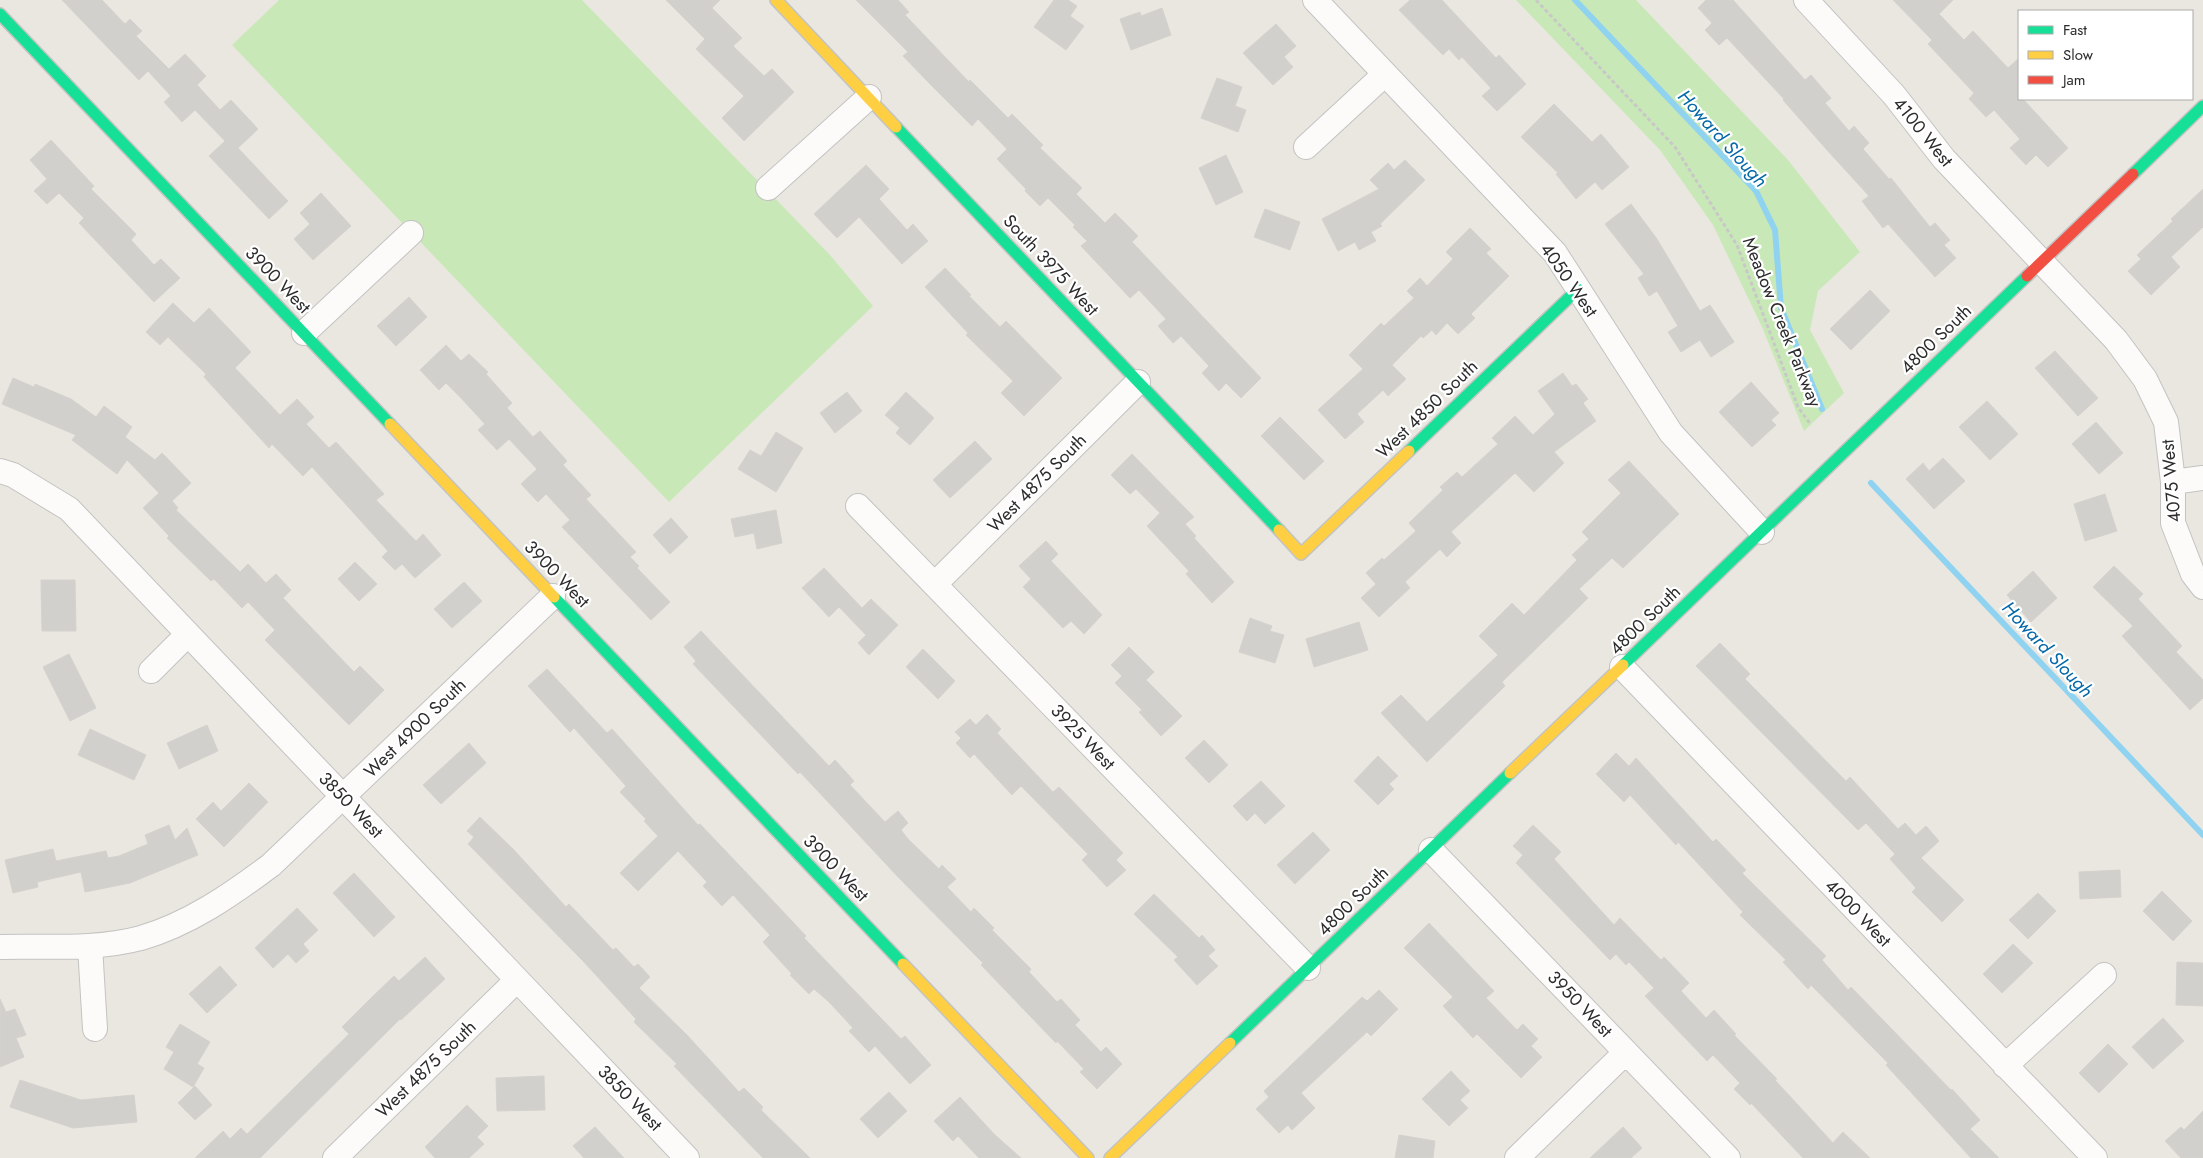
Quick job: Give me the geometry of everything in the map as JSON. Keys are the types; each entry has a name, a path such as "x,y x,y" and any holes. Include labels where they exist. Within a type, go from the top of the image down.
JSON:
{"street":[{"name":"South 3975 West","path":"776,0 1301,554"},
{"name":"4050 West","path":"1315,0 1555,253 1671,433 1762,532"},
{"name":"4100 West","path":"1806,0 1894,95 1944,159 2042,262"},
{"name":"3900 West","path":"0,14 1088,1158"},
{"path":"1306,147 1385,74"},
{"path":"768,188 869,97"},
{"name":"4800 South","path":"1110,1158 2203,106"},
{"path":"304,333 411,233"},
{"name":"4075 West","path":"2042,262 2116,340 2145,378 2166,422 2174,482 2173,523 2193,574 2203,587"},
{"name":"West 4850 South","path":"1301,554 1578,289"},
{"name":"West 4875 South","path":"935,584 1138,382"},
{"name":"3850 West","path":"0,471 13,475 69,509 687,1158"},
{"path":"2174,482 2203,478"},
{"name":"3925 West","path":"858,506 1308,968"},
{"name":"West 4900 South","path":"0,947 90,946 141,938 185,921 227,898 271,865 553,596"},
{"path":"151,670 188,634"},
{"name":"4000 West","path":"1622,667 2095,1158"},
{"name":"3950 West","path":"1431,850 1728,1158"},
{"path":"90,946 95,1029"},
{"path":"2005,1066 2104,975"},
{"name":"West 4875 South","path":"335,1158 517,980"},
{"path":"1517,1158 1626,1052"}],"path":[{"name":"Meadow Creek Parkway","path":"1536,0 1675,147 1737,244 1798,406 1811,425"}],"green space":[{"path":"279,0 582,0 830,255 873,306 669,502 232,45"},
{"path":"1516,0 1636,0 1788,160 1860,252 1818,291 1810,330 1844,393 1804,431 1762,327 1713,225 1660,150"}],"building":[{"path":"62,0 102,0 125,24 130,19 142,31 136,36 169,69 185,54 206,76 197,85 220,110 231,100 258,129 238,148 288,201 269,219 209,156 225,141 195,110 182,122 164,102 171,96 148,71 139,80"},
{"path":"666,0 720,0 712,8 742,38 733,46 764,76 772,69 794,92 744,141 722,118 744,96 696,49 705,39"},
{"path":"856,0 898,0 909,12 905,15 969,82 970,80 1008,118 1012,114 1043,145 1040,148 1082,188 1076,194 1105,223 1115,213 1138,236 1132,242 1261,378 1241,398 1226,383 1219,391 1202,373 1209,366 1181,336 1173,343 1158,326 1166,319 1139,290 1130,298 1081,246 1087,241 1073,227 1075,225 1048,198 1040,206 1025,191 1026,189 997,159 1007,149 978,119 972,126 903,56 908,52"},
{"path":"1054,0 1068,0 1077,6 1070,16 1084,26 1066,50 1034,27"},
{"path":"1410,0 1442,0 1496,58 1499,55 1526,84 1497,111 1482,96 1491,88 1462,57 1459,60 1449,49 1443,55 1399,10"},
{"path":"1706,0 1733,0 1805,80 1811,75 1831,98 1825,103 1849,131 1854,126 1869,143 1863,149 1889,179 1891,178 1930,227 1935,223 1950,240 1944,245 1956,258 1935,277 1888,224 1883,228 1862,201 1869,196 1784,99 1727,38 1719,45 1705,30 1712,23 1698,8"},
{"path":"1893,0 1953,0 1939,14 1964,40 1973,31 2008,68 2018,59 2018,100 2024,100 2068,148 2048,167 2036,155 2026,165 2010,148 2020,139 1994,110 1986,117 1969,99 1974,93 1928,44 1932,40"},
{"path":"1162,8 1171,35 1131,50 1120,19 1140,12 1141,16"},
{"path":"1276,24 1296,46 1284,57 1293,67 1273,85 1243,53"},
{"path":"1217,78 1242,87 1235,106 1246,110 1238,132 1201,118"},
{"path":"1554,104 1592,142 1601,134 1629,167 1602,190 1595,182 1576,199 1556,174 1558,173 1521,137"},
{"path":"51,140 94,186 91,189 136,234 131,240 154,265 161,259 180,278 154,302 79,223 84,218 59,193 47,204 34,191 47,179 30,160"},
{"path":"1226,155 1243,192 1216,205 1199,168"},
{"path":"1405,160 1425,180 1380,224 1382,226 1371,232 1376,241 1359,250 1355,242 1338,251 1322,219 1379,189 1370,180 1388,163 1394,170"},
{"path":"866,165 889,189 879,199 907,230 913,224 928,241 902,264 859,217 837,238 814,214"},
{"path":"2203,189 2203,227 2171,257 2180,267 2151,295 2128,271 2141,259 2137,255"},
{"path":"321,193 351,226 313,260 294,239 310,224 300,213"},
{"path":"1631,204 1657,239 1700,311 1710,305 1734,342 1711,357 1700,340 1681,352 1668,332 1678,326 1657,291 1649,296 1638,278 1644,274 1605,224"},
{"path":"1265,209 1300,222 1290,250 1254,237"},
{"path":"1470,228 1491,249 1486,253 1509,276 1471,314 1475,318 1458,334 1447,323 1436,335 1432,330 1423,338 1421,336 1392,365 1406,379 1388,396 1383,390 1357,414 1364,422 1345,439 1318,410 1363,369 1349,355 1381,323 1384,326 1414,298 1407,291 1420,278 1427,286 1453,259 1446,252"},
{"path":"945,268 971,295 969,296 1000,327 1006,321 1062,378 1024,416 1001,393 1013,381 966,335 968,333 925,287"},
{"path":"1870,290 1890,311 1851,350 1830,329"},
{"path":"409,297 427,317 396,346 377,326"},
{"path":"173,303 194,323 209,308 251,352 235,368 280,415 297,399 314,417 306,424 329,448 336,442 384,494 376,500 416,541 423,534 441,555 415,578 402,564 395,570 382,557 388,551 312,467 303,476 272,444 269,448 204,377 206,374 168,337 160,345 146,332"},
{"path":"446,345 461,361 469,354 488,372 486,374 512,403 507,408 533,437 540,431 567,461 563,465 591,495 586,499 636,552 630,557 639,566 637,568 670,602 651,620 562,527 570,520 546,494 538,502 521,484 537,469 509,439 497,450 478,430 485,424 461,398 446,383 439,390 420,370"},
{"path":"2055,351 2098,398 2078,416 2035,368"},
{"path":"1563,373 1572,386 1576,384 1588,399 1583,403 1596,421 1554,452 1564,463 1534,492 1515,473 1451,532 1461,543 1447,557 1440,549 1405,582 1410,588 1379,617 1361,598 1376,584 1366,573 1382,558 1384,560 1416,531 1409,523 1443,490 1440,487 1457,472 1462,477 1498,444 1492,438 1515,416 1533,435 1555,414 1538,391"},
{"path":"13,378 34,387 35,384 71,399 96,417 104,406 132,427 125,437 155,460 162,453 191,483 172,501 178,508 176,510 240,572 248,564 266,583 276,574 291,590 283,598 354,672 360,666 384,690 349,725 265,640 275,630 248,602 242,608 214,579 211,581 167,538 169,536 143,508 159,493 127,460 117,474 72,440 76,435 2,404"},
{"path":"1751,382 1779,413 1771,420 1776,425 1752,447 1719,412"},
{"path":"847,392 862,411 835,433 820,413"},
{"path":"906,392 934,418 910,445 896,433 900,428 885,415"},
{"path":"1987,401 2018,434 1990,460 1959,427"},
{"path":"1280,417 1324,461 1304,480 1261,436"},
{"path":"2096,422 2123,453 2099,474 2072,444"},
{"path":"776,432 803,448 776,492 738,469 750,450 761,456"},
{"path":"975,441 992,459 950,498 933,480"},
{"path":"1132,454 1194,517 1185,524 1196,536 1194,538 1234,582 1212,603 1186,574 1189,571 1147,526 1160,513 1136,489 1130,494 1111,475"},
{"path":"1943,458 1965,481 1934,509 1906,479 1923,463 1929,471"},
{"path":"1629,461 1679,514 1623,568 1612,558 1579,589 1588,598 1502,682 1505,686 1427,762 1381,713 1401,695 1427,722 1498,655 1479,636 1512,603 1524,615 1577,560 1572,555 1589,539 1582,532 1621,493 1608,480"},
{"path":"2105,494 2117,531 2085,541 2074,504"},
{"path":"776,510 782,543 757,549 754,533 735,537 731,519"},
{"path":"671,518 688,537 670,554 653,535"},
{"path":"1046,541 1058,554 1051,561 1102,615 1084,634 1071,621 1063,628 1023,587 1031,579 1019,566"},
{"path":"355,562 377,584 359,601 338,579"},
{"path":"2114,566 2143,594 2138,599 2182,646 2176,652 2203,680 2203,698 2190,710 2122,636 2133,626 2093,587"},
{"path":"824,568 862,608 871,599 898,625 869,655 858,643 866,635 839,607 829,617 802,588"},
{"path":"2033,571 2057,598 2031,622 2007,595"},
{"path":"41,580 75,580 76,631 42,631"},
{"path":"464,582 482,601 452,628 434,609"},
{"path":"1250,618 1272,626 1270,631 1284,635 1275,663 1239,652"},
{"path":"1359,622 1368,650 1314,667 1306,639"},
{"path":"701,631 829,766 835,760 854,781 850,785 885,822 898,811 908,823 901,830 908,839 939,869 942,865 956,879 947,887 971,912 974,908 994,928 992,930 1031,969 1029,972 1057,1002 1061,999 1080,1020 1075,1025 1101,1052 1106,1047 1122,1064 1097,1089 1080,1072 1084,1069 1057,1041 1056,1043 981,965 983,963 899,878 800,772 798,774 693,664 696,661 684,647"},
{"path":"1720,643 1750,674 1745,679 1846,781 1850,777 1898,829 1905,823 1916,835 1926,826 1939,841 1921,858 1964,900 1942,922 1912,892 1916,888 1890,859 1895,854 1866,823 1858,830 1696,666"},
{"path":"1129,647 1154,672 1146,680 1182,716 1161,736 1139,712 1142,710 1115,683 1122,676 1111,665"},
{"path":"923,649 955,681 938,699 906,667"},
{"path":"69,654 96,708 70,721 43,667"},
{"path":"547,669 607,733 612,729 698,825 700,824 806,936 804,938 901,1039 905,1036 931,1065 910,1084 875,1046 869,1052 849,1031 853,1028 829,1002 814,989 809,994 790,975 792,974 763,942 770,935 733,895 722,906 703,886 707,882 678,851 638,891 620,873 658,836 644,821 646,819 620,792 626,786 574,728 570,732 528,686"},
{"path":"987,714 1001,729 997,733 1053,792 1059,787 1123,853 1116,860 1126,870 1107,887 1082,860 1088,854 1021,786 1012,795 974,754 970,758 956,743 961,738 955,732 970,719 976,725"},
{"path":"207,725 218,751 179,769 167,743"},
{"path":"90,729 146,755 134,780 78,755"},
{"path":"1204,740 1228,765 1209,783 1185,758"},
{"path":"469,743 486,763 441,804 423,785"},
{"path":"1616,753 1629,766 1636,758 1713,842 1716,839 1746,870 1742,873 1826,956 1822,960 1848,990 1851,987 1980,1120 1970,1129 1999,1158 1971,1158 1886,1065 1888,1063 1811,985 1808,989 1783,962 1786,960 1740,915 1743,912 1678,842 1676,845 1630,795 1624,802 1596,774"},
{"path":"1378,756 1398,776 1389,784 1394,789 1378,805 1354,781"},
{"path":"1261,781 1285,806 1265,824 1255,813 1247,821 1233,806"},
{"path":"249,783 268,802 224,847 196,819 213,802 221,811"},
{"path":"480,817 514,850 566,907 569,904 613,950 616,948 634,967 638,964 650,977 639,988 687,1035 739,1092 744,1088 763,1107 761,1110 810,1158 763,1158 701,1094 674,1066 677,1064 634,1022 636,1019 583,961 468,844 474,837 467,831"},
{"path":"169,825 175,840 187,828 198,855 130,883 85,892 81,872 37,882 38,887 13,893 5,860 53,849 56,861 106,851 108,858 119,856 148,844 145,835"},
{"path":"1533,825 1561,852 1554,859 1614,925 1620,918 1661,960 1664,957 1689,983 1681,991 1706,1018 1714,1010 1736,1034 1734,1035 1777,1079 1775,1080 1833,1143 1843,1132 1870,1158 1803,1158 1751,1103 1750,1105 1734,1089 1740,1083 1713,1055 1707,1061 1645,996 1654,988 1629,962 1626,965 1616,954 1610,960 1516,863 1523,855 1513,846"},
{"path":"1313,832 1330,850 1295,884 1277,865"},
{"path":"2120,870 2121,897 2080,899 2079,872"},
{"path":"354,873 395,917 374,937 333,893"},
{"path":"2162,891 2192,921 2173,941 2143,911"},
{"path":"2038,893 2056,911 2028,939 2009,920"},
{"path":"1154,894 1199,938 1202,935 1215,950 1208,956 1218,966 1197,985 1174,960 1178,957 1134,914"},
{"path":"297,908 318,930 303,944 309,951 296,963 288,954 273,968 255,948"},
{"path":"1429,923 1494,991 1486,998 1517,1030 1523,1024 1538,1039 1531,1046 1542,1057 1521,1078 1477,1034 1473,1038 1443,1006 1453,997 1404,948"},
{"path":"2013,944 2033,963 2002,993 1983,974"},
{"path":"425,957 445,979 400,1019 260,1158 195,1158 223,1131 230,1139 241,1128 247,1134 349,1034 342,1027 368,1001 394,976 399,981"},
{"path":"2177,962 2203,963 2203,1006 2176,1005"},
{"path":"220,966 237,985 207,1013 189,994"},
{"path":"1379,990 1398,1009 1371,1036 1367,1032 1301,1093 1315,1108 1292,1130 1288,1125 1279,1133 1256,1109 1269,1097 1264,1091 1362,997 1367,1001"},
{"path":"0,999 6,1012 15,1009 26,1035 16,1038 24,1057 0,1067"},
{"path":"2163,1018 2184,1041 2153,1069 2132,1047"},
{"path":"180,1024 210,1042 197,1064 204,1068 193,1087 164,1069 174,1052 166,1047"},
{"path":"2108,1044 2128,1064 2099,1093 2079,1073"},
{"path":"1451,1071 1470,1091 1460,1100 1468,1108 1449,1126 1422,1099"},
{"path":"544,1076 545,1110 497,1111 496,1078"},
{"path":"20,1080 81,1100 134,1095 137,1122 73,1128 10,1107"},
{"path":"195,1086 212,1105 195,1120 178,1103"},
{"path":"889,1092 907,1111 878,1138 860,1119"},
{"path":"960,1097 994,1134 1021,1158 979,1158 958,1136 953,1141 934,1121"},
{"path":"467,1105 488,1126 477,1137 484,1144 469,1158 435,1158 425,1147"},
{"path":"2203,1111 2203,1158 2181,1158 2165,1141 2181,1127 2184,1130"},
{"path":"595,1127 624,1158 584,1158 573,1146"},
{"path":"1623,1127 1642,1148 1631,1158 1590,1158"},
{"path":"1399,1135 1435,1141 1433,1158 1395,1158"}],"waterway":[{"name":"Howard Slough","path":"1575,0 1756,191 1775,230 1781,308 1822,409"},
{"name":"Howard Slough","path":"1871,483 2203,835"}],"traffic: fast":[{"path":"0,14 390,424"},
{"path":"2133,174 2203,106"},
{"path":"896,127 1279,530"},
{"path":"1623,665 2027,276"},
{"path":"1409,451 1578,289"},
{"path":"554,597 903,964"},
{"path":"1230,1043 1510,773"}],"traffic: slow":[{"path":"776,0 896,127"},
{"path":"390,424 554,597"},
{"path":"1279,530 1301,554 1409,451"},
{"path":"1510,773 1623,665"},
{"path":"903,964 1088,1158"},
{"path":"1110,1158 1230,1043"}],"traffic: jam":[{"path":"2027,276 2133,174"}]}
